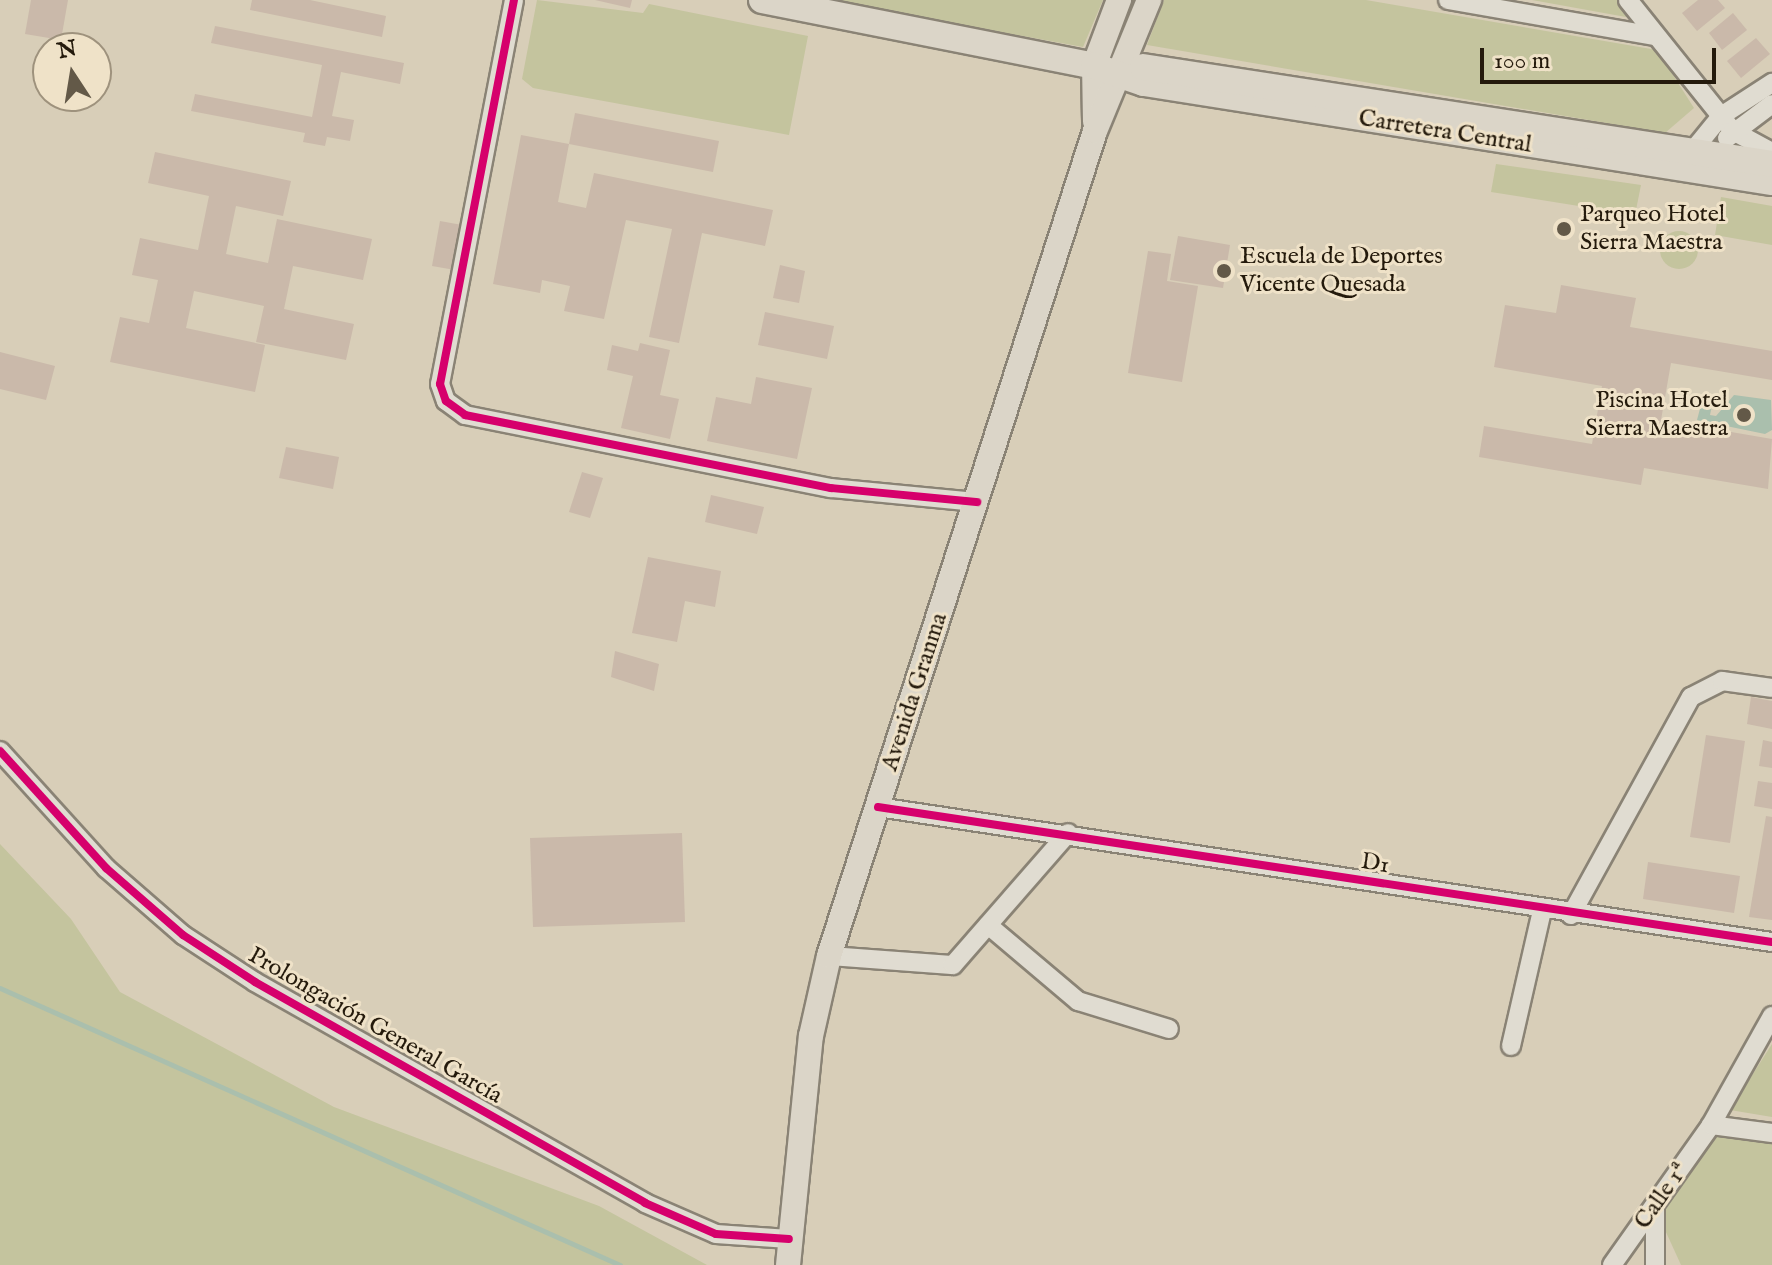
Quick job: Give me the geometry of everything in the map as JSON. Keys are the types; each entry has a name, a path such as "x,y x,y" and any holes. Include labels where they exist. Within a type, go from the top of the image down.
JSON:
{"highway":[{"name":"Carretera Central","path":"762,0 1120,71 1159,86 1699,161 1772,164"},
{"name":"Carretera Central","path":"1699,161 1772,182"}],"main road":[{"name":"Avenida Granma","path":"1095,131 1094,66 1119,0"},
{"name":"Avenida Granma","path":"788,1265 811,1036 829,956 1095,131 1149,0"}],"street":[{"path":"514,0 440,384 446,401 465,415 831,488 977,502"},
{"path":"1448,0 1478,2 1655,36"},
{"path":"1628,0 1727,124 1772,152"},
{"path":"1699,161 1727,124 1772,83"},
{"path":"1699,161 1727,124 1772,104"},
{"path":"1571,915 1691,697 1722,681 1772,688"},
{"name":"Prolongación General García","path":"0,751 106,868 183,935 255,982 645,1203 716,1234 789,1239"},
{"name":"D1","path":"878,807 1068,833 1542,911 1772,942"},
{"path":"829,956 953,965 1068,833"},
{"path":"1511,1046 1542,911"},
{"path":"988,925 1078,1001 1169,1029"},
{"name":"Calle 1ª","path":"1612,1265 1711,1125 1772,1016"},
{"path":"1711,1125 1772,1133"},
{"path":"1655,1208 1655,1265"}],"shaded area":[{"path":"537,0 643,13 649,4 808,36 789,135 533,88 522,79"},
{"path":"825,0 1103,0 1083,47"},
{"path":"1164,0 1366,0 1657,50 1694,108 1665,133 1147,45"},
{"path":"1532,0 1621,0 1637,19"},
{"path":"1496,164 1641,185 1635,215 1491,192"},
{"path":"1721,197 1772,206 1772,245 1715,235"},
{"path":"1679,231 1693,236 1698,250 1693,264 1679,269 1665,264 1660,250 1665,236"},
{"name":"Piscina Hotel Sierra Maestra","path":"1734,395 1771,400 1772,430 1765,434 1697,420 1702,401 1713,400 1710,415 1716,416"},
{"path":"0,844 71,919 120,992 334,1107 599,1206 707,1265 0,1265"},
{"path":"1772,1044 1772,1117 1730,1110"},
{"path":"1711,1125 1772,1133 1772,1265 1681,1265 1655,1208"}],"building":[{"path":"31,0 68,0 62,32 25,34"},
{"path":"252,0 310,0 386,16 382,37 250,10"},
{"path":"595,0 632,0 630,8"},
{"path":"1698,0 1718,0 1725,8 1697,31 1682,13"},
{"path":"1733,13 1747,30 1722,50 1709,33"},
{"path":"215,26 404,63 400,84 341,72 332,116 354,120 350,141 327,137 325,146 303,142 305,133 191,111 195,94 312,117 322,65 211,43"},
{"path":"1756,38 1770,54 1741,78 1727,61"},
{"path":"575,113 719,141 713,172 569,144"},
{"path":"521,135 569,144 558,202 586,208 594,173 773,210 765,246 702,233 679,343 649,337 672,229 626,220 604,319 564,311 570,286 542,280 540,293 493,284"},
{"path":"155,152 291,181 283,216 236,206 226,254 268,263 277,219 372,239 363,280 293,266 284,309 354,324 346,360 256,342 264,306 194,291 186,328 265,345 255,392 110,362 120,317 149,323 158,280 132,275 140,238 198,250 209,196 148,183"},
{"path":"440,221 462,225 455,270 432,266"},
{"path":"1178,236 1230,245 1223,288 1170,280"},
{"path":"1148,251 1171,254 1167,281 1198,286 1182,382 1128,373"},
{"path":"780,265 805,271 799,303 773,298"},
{"path":"1561,285 1636,298 1630,327 1772,351 1772,380 1671,363 1661,420 1772,439 1768,489 1644,468 1641,485 1479,457 1484,426 1592,444 1602,386 1494,367 1505,305 1556,313"},
{"path":"765,312 834,326 827,359 758,345"},
{"path":"640,343 670,350 660,395 679,399 670,439 621,428 633,376 607,370 612,345 638,351"},
{"path":"0,352 55,366 46,400 0,389"},
{"path":"756,377 812,388 797,459 707,441 716,397 751,404"},
{"path":"286,447 339,457 333,489 279,478"},
{"path":"582,472 603,478 590,518 569,512"},
{"path":"711,495 764,507 757,534 705,522"},
{"path":"648,557 721,571 715,607 685,601 677,642 632,633"},
{"path":"615,651 659,664 654,691 611,677"},
{"path":"1751,697 1772,701 1772,729 1747,724"},
{"path":"1706,735 1745,741 1730,843 1690,837"},
{"path":"1763,740 1772,742 1772,768 1759,766"},
{"path":"1758,781 1772,783 1772,809 1754,806"},
{"path":"1766,816 1772,817 1772,920 1749,917"},
{"path":"682,833 685,922 533,927 530,838"},
{"path":"1648,862 1740,876 1734,913 1643,899"}],"waterway":[{"path":"0,988 620,1265"}],"cycle path":[{"path":"514,0 440,384 446,401 465,415 831,488 977,502"},
{"path":"0,751 106,868 183,935 255,982 645,1203 716,1234 789,1239"},
{"path":"878,807 1772,942"}],"place":[{"name":"Parqueo Hotel Sierra Maestra","path":"1564,229"},
{"name":"Escuela de Deportes Vicente Quesada","path":"1224,271"},
{"name":"Piscina Hotel Sierra Maestra","path":"1744,415"}]}
